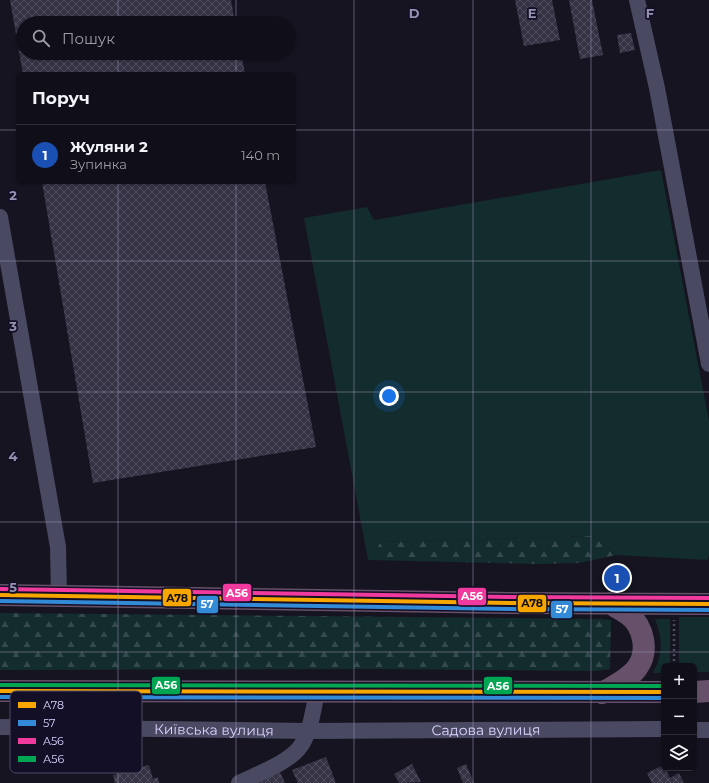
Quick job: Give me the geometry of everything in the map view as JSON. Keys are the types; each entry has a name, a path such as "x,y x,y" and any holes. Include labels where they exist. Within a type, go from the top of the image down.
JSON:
{"highway":[{"path":"0,596 709,604"},
{"path":"602,693 627,677 637,668 644,652 642,633 636,623 629,615 610,603"},
{"path":"0,690 661,692"}],"street":[{"path":"638,0 657,88 709,364"},
{"path":"0,217 58,547 59,596"},
{"path":"239,783 287,758 300,748 308,731 317,692"},
{"name":"Київська вулиця","path":"0,728 10,728"},
{"name":"Київська вулиця","path":"142,729 308,731"},
{"name":"Садова вулиця","path":"308,731 661,729"},
{"path":"697,730 709,730"}],"path":[{"path":"674,620 674,663"}],"green space":[{"path":"661,170 709,421 709,555 707,560 616,555 593,536 381,542 368,560 304,218 367,207 374,220"},
{"path":"593,536 616,555 579,563 538,564 368,560 381,542"},
{"path":"0,613 611,620 610,669 596,671 380,669 0,670"},
{"path":"679,617 709,617 709,672 697,672 697,663 679,663"},
{"path":"655,619 670,619 670,663 661,663 661,673 653,673 659,659 661,646 658,626"}],"building":[{"path":"10,0 231,0 234,16 16,16 16,34"},
{"path":"515,0 552,0 560,40 524,46"},
{"path":"569,0 592,0 603,55 580,59"},
{"path":"631,33 635,50 620,53 617,35"},
{"path":"21,60 242,60 245,72 23,72"},
{"path":"42,184 265,184 316,447 93,483"},
{"path":"326,757 336,783 298,783 292,770"},
{"path":"412,764 421,782 399,783 394,774"},
{"path":"466,764 474,783 463,783 457,768"},
{"path":"149,765 153,779 158,777 159,783 115,783 113,775 120,773 142,773 142,767"},
{"path":"661,766 661,771 667,771 670,778 679,773 684,783 652,783 647,773"},
{"path":"280,772 285,783 256,783"}],"transit line":[{"name":"A56","path":"0,589 510,597 709,598"},
{"name":"А78","path":"0,595 510,603 709,604"},
{"name":"57","path":"0,601 510,609 709,610"},
{"name":"А56","path":"0,685 661,686"},
{"name":"А78","path":"0,691 10,691"},
{"name":"А78","path":"142,691 661,692"},
{"name":"57","path":"0,697 10,697"},
{"name":"57","path":"142,697 661,698"}],"place":[{"name":"Жуляни 2","path":"617,578"}]}
